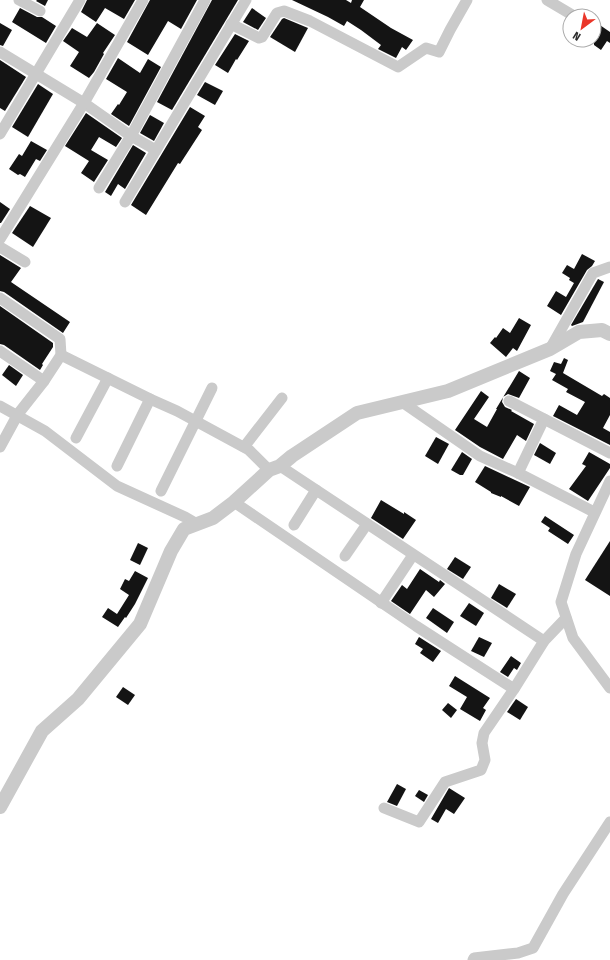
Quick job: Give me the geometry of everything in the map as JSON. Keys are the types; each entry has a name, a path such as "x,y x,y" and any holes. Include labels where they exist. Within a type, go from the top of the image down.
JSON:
{"street":[{"path":"19,0 40,11"},
{"path":"0,134 80,0"},
{"path":"0,239 84,103 143,0"},
{"path":"99,188 130,136 206,0"},
{"path":"125,202 246,0"},
{"path":"231,24 258,38 262,37 277,13 284,11 310,20 398,67 426,48 439,52 467,0"},
{"path":"547,0 562,9"},
{"path":"0,52 84,103 130,136 156,150"},
{"path":"0,247 25,262"},
{"path":"550,349 593,273 610,267"},
{"path":"0,298 60,339 62,355 18,414 0,447"},
{"path":"0,807 42,731 78,700 140,624 171,551 184,529 214,518 274,468 357,413 448,391 550,349 579,332 602,330 610,334"},
{"path":"0,351 44,380"},
{"path":"62,355 177,411 244,447 274,468 316,490 544,642"},
{"path":"76,438 108,378"},
{"path":"161,491 212,388"},
{"path":"244,447 282,398"},
{"path":"117,466 150,399"},
{"path":"509,401 610,453"},
{"path":"402,402 480,456 518,473 594,512"},
{"path":"0,406 18,414 45,430 117,486 197,524"},
{"path":"518,473 544,420"},
{"path":"610,481 594,512 576,554 561,602 573,638 610,688"},
{"path":"294,525 316,490"},
{"path":"234,502 381,602 514,689"},
{"path":"345,556 367,524"},
{"path":"381,602 413,555"},
{"path":"384,808 419,822 445,782 481,770 485,760 482,743 484,733 544,642 566,618"},
{"path":"473,960 474,958 518,952 533,948 563,894 610,822"}],"building":[{"path":"48,0 45,6 36,1"},
{"path":"87,0 135,0 124,19 105,8 96,22 81,12"},
{"path":"150,0 197,0 181,29 168,21 148,55 127,42"},
{"path":"212,0 238,0 172,110 157,102"},
{"path":"292,0 346,0 351,3 352,0 364,0 360,7 391,28 413,40 406,50 402,47 396,58 378,49 381,45 347,21 344,26"},
{"path":"20,8 37,17 42,17 56,26 46,43 12,22"},
{"path":"252,8 266,18 258,30 243,22"},
{"path":"284,18 308,28 295,52 270,37"},
{"path":"0,23 12,30 3,46 0,45"},
{"path":"97,23 115,35 89,78 70,66 79,52 63,41 72,28 87,37"},
{"path":"602,26 610,32 610,43 607,41 601,50 598,48 602,48"},
{"path":"235,34 249,41 228,73 215,65"},
{"path":"118,58 140,73 148,59 161,67 129,126 111,114 127,92 106,79"},
{"path":"0,60 26,77 5,111 0,108"},
{"path":"205,82 223,91 215,105 197,95"},
{"path":"38,84 53,94 28,137 12,127"},
{"path":"190,107 205,116 198,127 202,130 180,164 178,163 146,215 131,205"},
{"path":"86,113 122,138 116,147 99,137 91,150 108,160 94,182 81,173 89,161 65,146"},
{"path":"150,115 164,123 154,141 140,133"},
{"path":"31,141 47,150 40,161 36,159 25,177 20,174 18,175 9,169 19,154 22,156"},
{"path":"133,145 146,153 125,189 118,184 111,196 105,192"},
{"path":"0,202 10,209 1,223 0,223"},
{"path":"30,206 51,218 33,247 12,233"},
{"path":"582,254 595,261 587,270 561,315 547,306 556,291 566,297 574,283 569,280 570,278 562,273 567,265 574,269"},
{"path":"0,255 21,268 11,282 70,322 63,333 4,292 0,291"},
{"path":"598,279 604,282 583,322 572,326 571,325"},
{"path":"0,306 53,343 53,347 42,364 43,365 40,370 4,345 0,344"},
{"path":"519,318 531,325 517,351 513,348 506,357 490,343 495,337 496,338 503,328 510,333"},
{"path":"564,358 568,360 563,373 602,396 604,394 610,398 610,415 603,428 610,432 610,445 553,416 559,405 577,415 585,402 566,392 568,389 552,380 556,374 550,371 554,362 561,364"},
{"path":"9,365 23,375 16,386 2,375"},
{"path":"519,371 530,378 519,398 508,394 503,397"},
{"path":"481,391 489,397 474,419 487,427 503,398 502,402 505,407 534,424 526,441 517,435 503,459 480,447 455,430"},
{"path":"436,437 449,444 438,464 425,456"},
{"path":"540,443 556,453 550,464 534,455"},
{"path":"462,452 472,459 463,475 460,475 451,470"},
{"path":"589,452 610,464 610,468 588,501 569,489 586,466 582,464"},
{"path":"485,466 530,487 519,506 501,496 491,493 475,482"},
{"path":"381,500 416,520 403,539 371,518"},
{"path":"545,516 574,535 568,544 548,531 550,528 541,522"},
{"path":"610,541 610,596 585,580"},
{"path":"138,543 148,548 140,565 130,560"},
{"path":"455,557 471,567 463,579 447,569"},
{"path":"420,569 439,582 440,580 445,584 434,597 426,590 410,614 391,601 402,585 407,589"},
{"path":"135,571 148,578 135,604 118,627 102,617 108,608 117,614 129,595 120,589 125,579 129,581"},
{"path":"499,584 516,594 507,608 491,598"},
{"path":"469,603 484,613 476,626 460,616"},
{"path":"433,608 454,622 447,633 426,618"},
{"path":"419,637 441,651 433,662 420,653 423,649 415,644"},
{"path":"479,637 492,643 484,657 471,651"},
{"path":"511,656 521,663 517,670 514,668 508,677 500,672"},
{"path":"455,676 490,698 483,708 486,710 480,721 460,709 467,697 449,686"},
{"path":"123,687 135,695 128,705 116,697"},
{"path":"516,699 528,707 520,720 507,712"},
{"path":"448,703 457,710 451,718 442,710"},
{"path":"397,784 406,789 397,806 387,802"},
{"path":"449,788 465,798 454,814 446,809 438,823 431,819"},
{"path":"419,790 428,795 424,802 415,796"}]}
